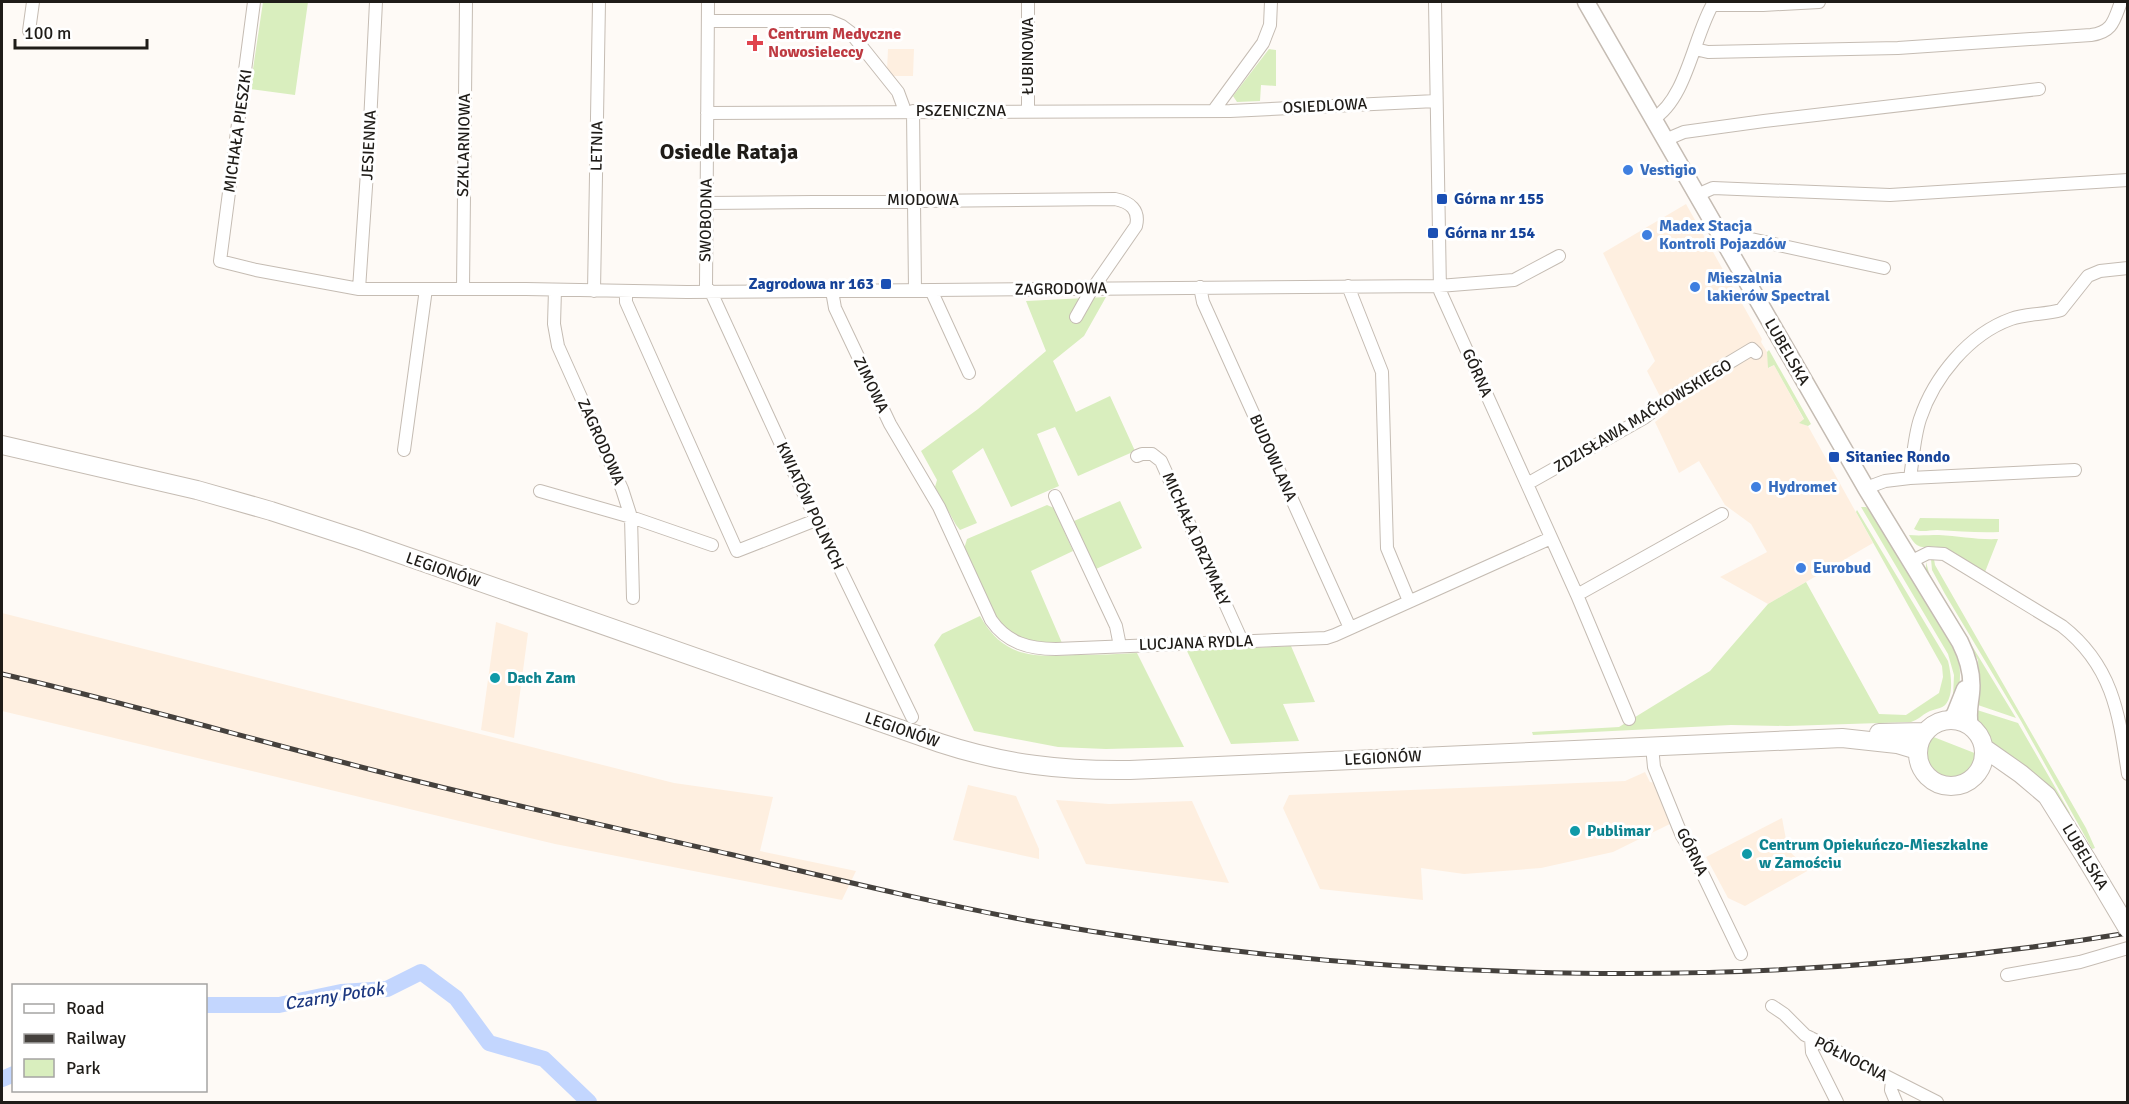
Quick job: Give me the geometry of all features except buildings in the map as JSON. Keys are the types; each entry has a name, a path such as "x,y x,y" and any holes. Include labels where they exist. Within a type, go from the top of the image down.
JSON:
{"highway":[{"name":"LEGIONÓW","path":"2,445 177,485 271,511 940,743 1015,763 1068,770 1130,770 1842,738 1870,733 1925,732"},
{"path":"1950,720 1960,721 1970,726 1979,735 1984,748 1981,767 1966,783 1945,786 1935,782 1920,766 1917,750 1925,732 1936,723 1950,720"},
{"name":"LEGIONÓW","path":"1842,738 1897,744 1917,750"},
{"name":"LUBELSKA","path":"1984,748 2047,796 2127,930"},
{"name":"LUBELSKA","path":"1981,767 1994,768 2011,777 2059,816"}],"main road":[{"name":"LUBELSKA","path":"1586,2 1866,488 1968,657 1972,682 1968,713 1970,726"},
{"path":"1950,720 1960,703 1970,671"}],"street":[{"path":"29,31 33,2"},
{"name":"MICHAŁA PIESZKI","path":"220,261 254,2"},
{"name":"JESIENNA","path":"359,289 376,2"},
{"name":"SZKLARNIOWA","path":"462,289 466,2"},
{"name":"LETNIA","path":"594,291 599,2"},
{"name":"SWOBODNA","path":"708,2 705,283 711,292"},
{"name":"ŁUBINOWA","path":"1028,2 1028,111"},
{"path":"1214,110 1263,43 1270,25 1271,2"},
{"name":"GÓRNA","path":"1435,2 1439,286 1577,595 1629,719"},
{"path":"1653,119 1668,107 1713,3 1763,5 1820,2"},
{"path":"1695,49 1708,52 1899,48 2091,35 2104,32 2112,26 2121,2"},
{"path":"708,21 830,21 850,32 898,92 909,111 915,200 915,290"},
{"path":"1665,140 1684,132 1764,121 2039,89"},
{"name":"OSIEDLOWA","path":"1214,110 1436,101"},
{"name":"PSZENICZNA","path":"707,113 1214,110"},
{"path":"1697,195 1713,188 1890,195 2127,180"},
{"name":"MIODOWA","path":"706,203 1115,199 1130,204 1136,211 1136,226 1095,289"},
{"path":"1724,242 1735,237 1742,237 1884,268"},
{"name":"ZAGRODOWA","path":"220,261 359,289 711,292 1439,286 1514,280 1559,256"},
{"path":"1910,478 1921,415 1948,367 1962,350 1986,330 2006,321 2020,316 2061,310 2083,280 2094,273 2127,268"},
{"path":"1348,286 1382,372 1388,548 1409,601"},
{"name":"BUDOWLANA","path":"1200,287 1203,302 1350,628"},
{"path":"404,450 426,289"},
{"path":"1076,317 1089,294 1095,289"},
{"name":"ZAGRODOWA","path":"555,290 554,324 558,346 622,489 631,517 633,598"},
{"path":"931,290 969,373"},
{"path":"626,291 626,302 737,551 816,520"},
{"name":"ZIMOWA","path":"832,291 835,308 862,367 890,424 920,474"},
{"name":"KWIATÓW POLNYCH","path":"711,292 816,520 912,717"},
{"name":"ZDZISŁAWA MAĆKOWSKIEGO","path":"1527,484 1644,418 1667,400 1752,349 1756,353"},
{"name":"MICHAŁA DRZYMAŁY","path":"1137,456 1152,454 1161,461 1242,641"},
{"path":"1866,488 1885,481 1910,478 2074,470"},
{"name":"LUCJANA RYDLA","path":"920,474 947,524 991,620 1006,636 1025,646 1046,649 1326,638 1551,538"},
{"path":"540,491 631,517 712,545"},
{"path":"1055,496 1116,626 1120,646"},
{"path":"1577,595 1722,514"},
{"path":"1910,562 1931,553 1944,554 2062,626 2073,636 2090,654 2109,686 2120,720 2127,774"},
{"name":"GÓRNA","path":"1652,746 1654,767 1682,836 1704,875 1741,954"},
{"path":"2007,975 2080,962 2127,948"},
{"name":"PÓŁNOCNA","path":"1772,1006 1800,1031 1812,1038 1937,1102"},
{"path":"1812,1038 1812,1052 1837,1102"},
{"path":"1892,1080 1891,1090 1896,1102"}],"shaded area":[{"path":"888,49 914,49 913,76 893,76 887,70"},
{"path":"1686,204 1762,339 1761,342 1767,352 1769,368 1774,365 1804,420 1800,423 1808,426 1873,543 1768,604 1720,577 1767,552 1751,524 1725,505 1699,461 1679,473 1655,422 1668,412 1647,371 1655,361 1603,253"},
{"path":"2,613 674,783 773,797 760,851 856,871 842,900 555,844 2,711"},
{"path":"496,622 528,633 514,738 481,730"},
{"path":"1645,772 1650,782 1655,783 1674,822 1613,852 1541,868 1464,874 1421,868 1423,900 1320,889 1283,808 1289,795 1625,781"},
{"path":"968,785 1016,796 1039,849 1039,859 953,840"},
{"path":"1056,800 1109,804 1192,801 1229,883 1086,864"},
{"path":"1782,818 1788,850 1809,870 1745,906 1728,898 1706,857"}],"green space":[{"path":"263,2 308,2 295,95 250,89"},
{"path":"1269,49 1276,50 1276,86 1261,85 1260,101 1237,102 1233,96"},
{"path":"1106,297 1084,336 1053,361 1076,412 1110,396 1135,451 1078,476 1055,427 1037,434 1059,486 1011,507 983,448 952,471 977,523 960,530 935,487 937,480 921,451 978,409 1046,351 1026,301"},
{"path":"1769,350 1811,424 1808,426 1799,423 1804,419 1774,365 1768,368 1767,352"},
{"path":"1120,501 1142,548 1096,569 1074,521"},
{"path":"1047,505 1054,508 1073,551 1031,571 1062,643 1030,642 1010,633 993,612 979,586 964,549 967,539"},
{"path":"1861,507 1866,507 1871,511 1954,648 1960,673 1957,699 1953,697 1954,675 1948,654"},
{"path":"1857,510 1948,661 1951,689 1949,700 1944,706 1911,722 1787,726 1731,725 1533,735 1532,732 1619,727 1710,671 1768,604 1806,582 1879,714 1906,715 1939,693 1943,677 1942,666 1856,512"},
{"path":"1920,518 1999,519 1999,532 1919,531 1914,529"},
{"path":"1909,535 1998,539 1985,572 1942,548 1920,547"},
{"path":"1931,559 1934,559 1935,565 2086,828 2095,848 2092,849 2021,721 1945,594 1932,570"},
{"path":"1926,562 1929,573 1944,600 2016,718 1975,704 1979,682 1978,660 1926,572"},
{"path":"980,616 999,640 1020,652 1046,656 1137,653 1184,747 1106,749 1058,747 974,731 934,645 942,634"},
{"path":"1291,646 1315,702 1283,704 1299,741 1231,744 1187,651"},
{"path":"1977,710 2018,723 2070,813 2068,814 1992,747 1986,730 1977,720"},
{"path":"1931,736 1977,754 1972,768 1964,776 1953,779 1942,777 1932,771 1926,761 1925,750"}],"waterway":[{"name":"Czarny Potok","path":"207,1005 279,1005 341,992 387,989 421,972 456,998 489,1043 544,1059 589,1102"},
{"name":"Czarny Potok","path":"2,1079 12,1075"}],"railway":[{"path":"2,674 435,786 882,890 1036,922 1171,943 1308,959 1445,969 1582,973 1719,972 1856,965 1992,952 2128,933"}],"place":[{"name":"Centrum Medyczne Nowosieleccy","path":"755,43"},
{"name":"Vestigio","path":"1628,170"},
{"name":"Górna nr 155","path":"1442,199"},
{"name":"Górna nr 154","path":"1433,233"},
{"name":"Madex Stacja Kontroli Pojazdów","path":"1647,235"},
{"name":"Zagrodowa nr 163","path":"886,284"},
{"name":"Mieszalnia lakierów Spectral","path":"1695,287"},
{"name":"Sitaniec Rondo","path":"1834,457"},
{"name":"Hydromet","path":"1756,487"},
{"name":"Eurobud","path":"1801,568"},
{"name":"Dach Zam","path":"495,678"},
{"name":"Publimar","path":"1575,831"},
{"name":"Centrum Opiekuńczo-Mieszkalne w Zamościu","path":"1747,854"}],"district":[{"name":"Osiedle Rataja","path":"729,151"}]}
